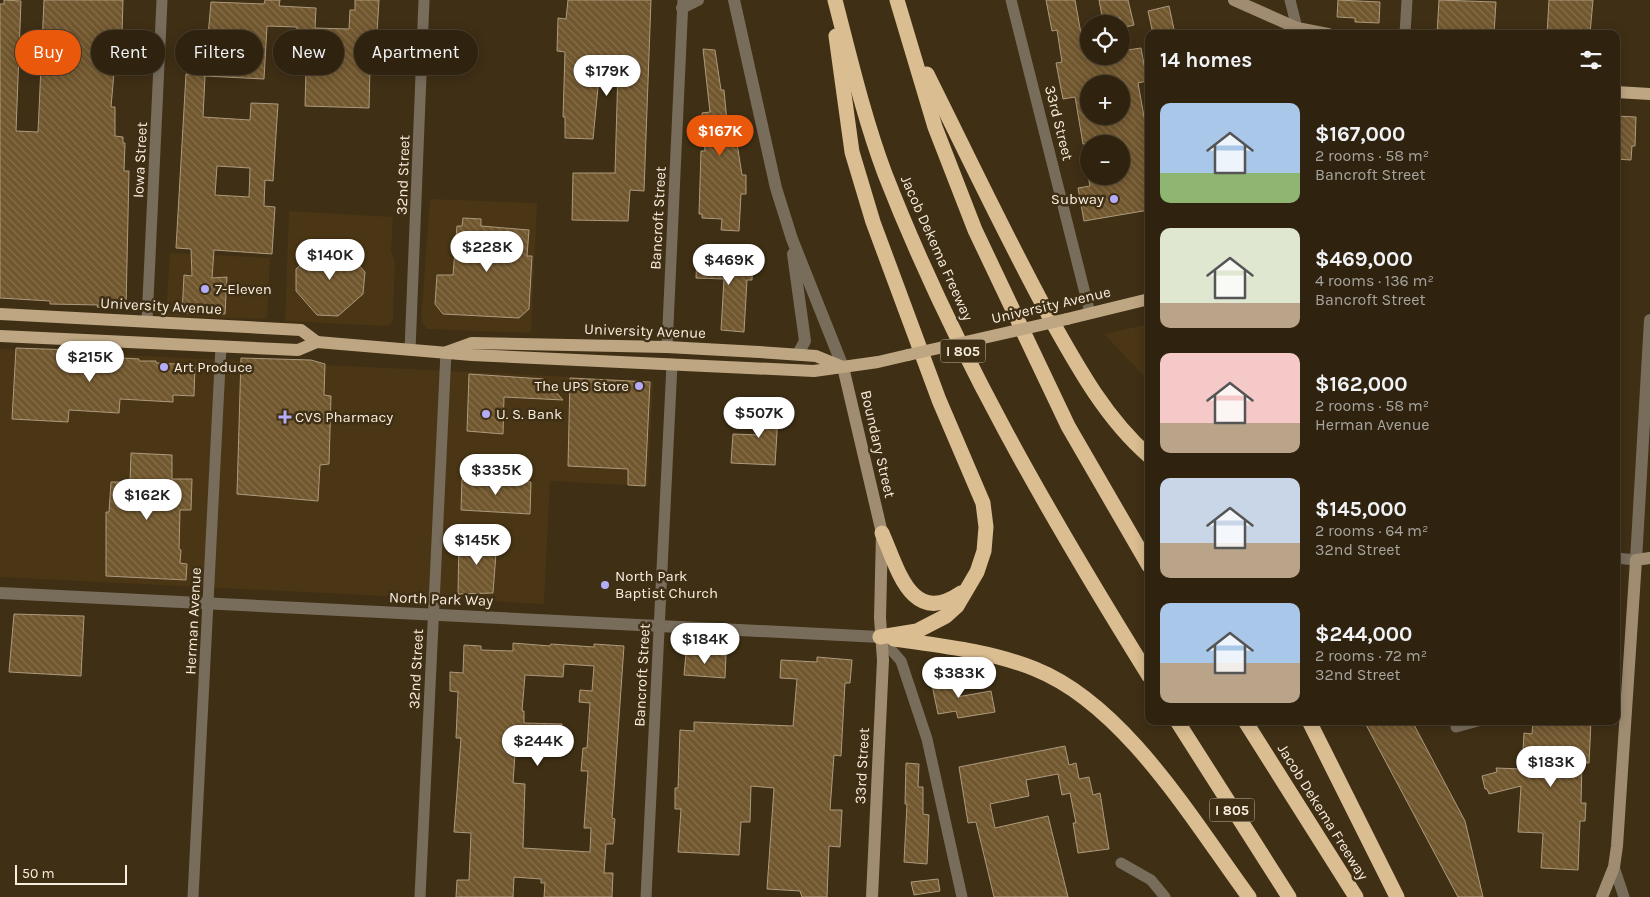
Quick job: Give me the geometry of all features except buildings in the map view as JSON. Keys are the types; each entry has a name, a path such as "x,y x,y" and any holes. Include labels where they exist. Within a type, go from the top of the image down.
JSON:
{"highway":[{"path":"831,0 852,152 873,222 939,400 983,503 986,527 984,551 977,572 957,606 946,616 917,631 880,637"},
{"name":"Jacob Dekema Freeway","path":"835,0 858,87 885,173 943,310 983,391 1070,548 1145,670"},
{"path":"897,0 936,127 975,230 1068,426 1145,559"},
{"path":"907,34 1017,258 1064,342 1098,396 1127,436 1145,452"},
{"path":"882,533 906,589 919,601 932,604 946,603 967,590"},
{"path":"880,637 970,650 1009,659 1066,684 1098,707 1128,736 1179,801 1249,897"},
{"name":"I 805","path":"1180,725 1289,897"},
{"name":"Jacob Dekema Freeway","path":"1248,725 1356,897"},
{"path":"1311,725 1397,897"}],"main road":[{"path":"1234,0 1295,30"},
{"path":"1620,92 1650,94"},
{"name":"University Avenue","path":"0,336 298,350 317,342 410,350 814,371 908,355 1145,300"},
{"name":"University Avenue","path":"0,314 300,330 317,342"},
{"name":"University Avenue","path":"446,352 472,343 667,347 816,356 843,367"},
{"name":"Boundary Street","path":"843,367 882,533 880,637"},
{"path":"1602,897 1614,867 1636,560 1650,558"},
{"name":"33rd Street","path":"872,897 883,660 880,637"}],"street":[{"name":"Iowa Street","path":"148,322 162,0"},
{"name":"32nd Street","path":"410,350 424,0"},
{"path":"683,4 698,0"},
{"name":"Boundary Street","path":"734,0 776,188 792,239 843,367"},
{"name":"33rd Street","path":"1011,0 1090,312"},
{"path":"1290,0 1298,30"},
{"path":"1405,30 1407,0"},
{"name":"Bancroft Street","path":"667,347 683,4"},
{"path":"792,239 805,341 798,354"},
{"path":"1620,558 1636,560 1650,320"},
{"name":"Herman Avenue","path":"193,897 221,346"},
{"name":"32nd Street","path":"420,897 446,352"},
{"name":"Bancroft Street","path":"646,897 672,364"},
{"name":"North Park Way","path":"0,593 433,616 659,624 880,637"},
{"path":"880,637 900,660 927,739 962,897"},
{"path":"1456,727 1463,725"},
{"path":"1121,864 1151,880 1165,897"},
{"path":"1614,867 1624,897"}],"shaded area":[{"path":"430,199 537,203 531,333 427,329 421,322"},
{"path":"289,211 393,217 391,251 395,263 393,319 390,325 285,321"},
{"path":"170,253 270,258 267,319 166,316"},
{"path":"1145,325 1145,377 1104,334"},
{"path":"0,349 653,381 648,486 550,481 544,604 0,577"}],"place":[{"name":"Subway","path":"1114,199"},
{"name":"7-Eleven","path":"205,289"},
{"name":"Art Produce","path":"164,367"},
{"name":"The UPS Store","path":"639,386"},
{"name":"U. S. Bank","path":"486,414"},
{"name":"CVS Pharmacy","path":"285,417"},
{"name":"North Park Baptist Church","path":"605,585"}]}
